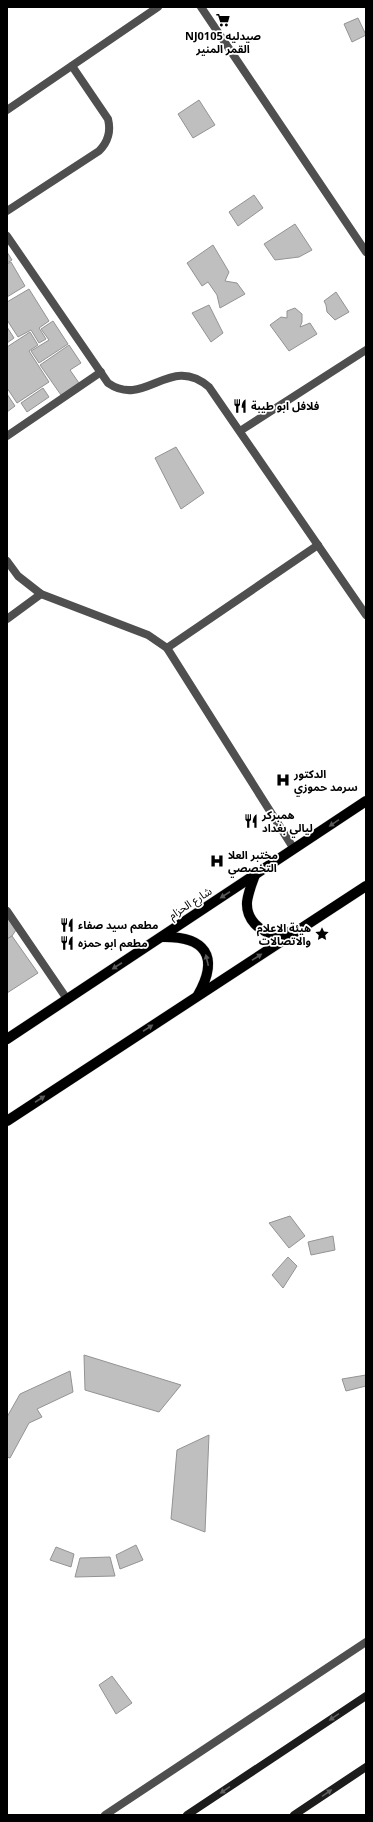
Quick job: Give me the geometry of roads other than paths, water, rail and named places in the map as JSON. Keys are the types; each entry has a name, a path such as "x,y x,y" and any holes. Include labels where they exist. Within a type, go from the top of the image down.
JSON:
{"main road":[{"name":"شارع الحزام","path":"7,1039 366,801"},
{"path":"255,875 247,903 250,918 256,926 264,931 276,934 298,931"},
{"path":"7,1121 366,886"},
{"path":"161,937 184,937 195,941 202,948 207,957 208,972 197,996"}],"street":[{"path":"7,110 158,7"},
{"path":"201,7 366,252"},
{"path":"7,211 99,151 108,140 110,125 108,119 72,66"},
{"path":"7,236 108,383 121,390 129,391 136,390 170,377 187,375 196,378 209,387 366,615"},
{"path":"240,431 366,350"},
{"path":"7,436 101,372"},
{"path":"167,648 318,545"},
{"path":"7,561 18,576 41,594 148,635 167,648 294,849"},
{"path":"7,619 41,594"},
{"path":"7,911 66,1000"},
{"path":"105,1815 366,1642"},
{"path":"187,1815 366,1696"},
{"path":"294,1815 366,1767"}],"place":[{"name":"NJ0105 صيدليه القمر المنير","path":"223,20"},
{"name":"فلافل ابو طيبة","path":"240,406"},
{"name":"الدكتور سرمد حموزي","path":"283,780"},
{"name":"همبركر ليالي بغداد","path":"251,821"},
{"name":"مختبر العلا التخصصي","path":"217,861"},
{"name":"مطعم سيد صفاء","path":"67,925"},
{"name":"هيئة الاعلام والاتصالات","path":"322,934"},
{"name":"مطعم ابو حمزه","path":"67,943"}]}
